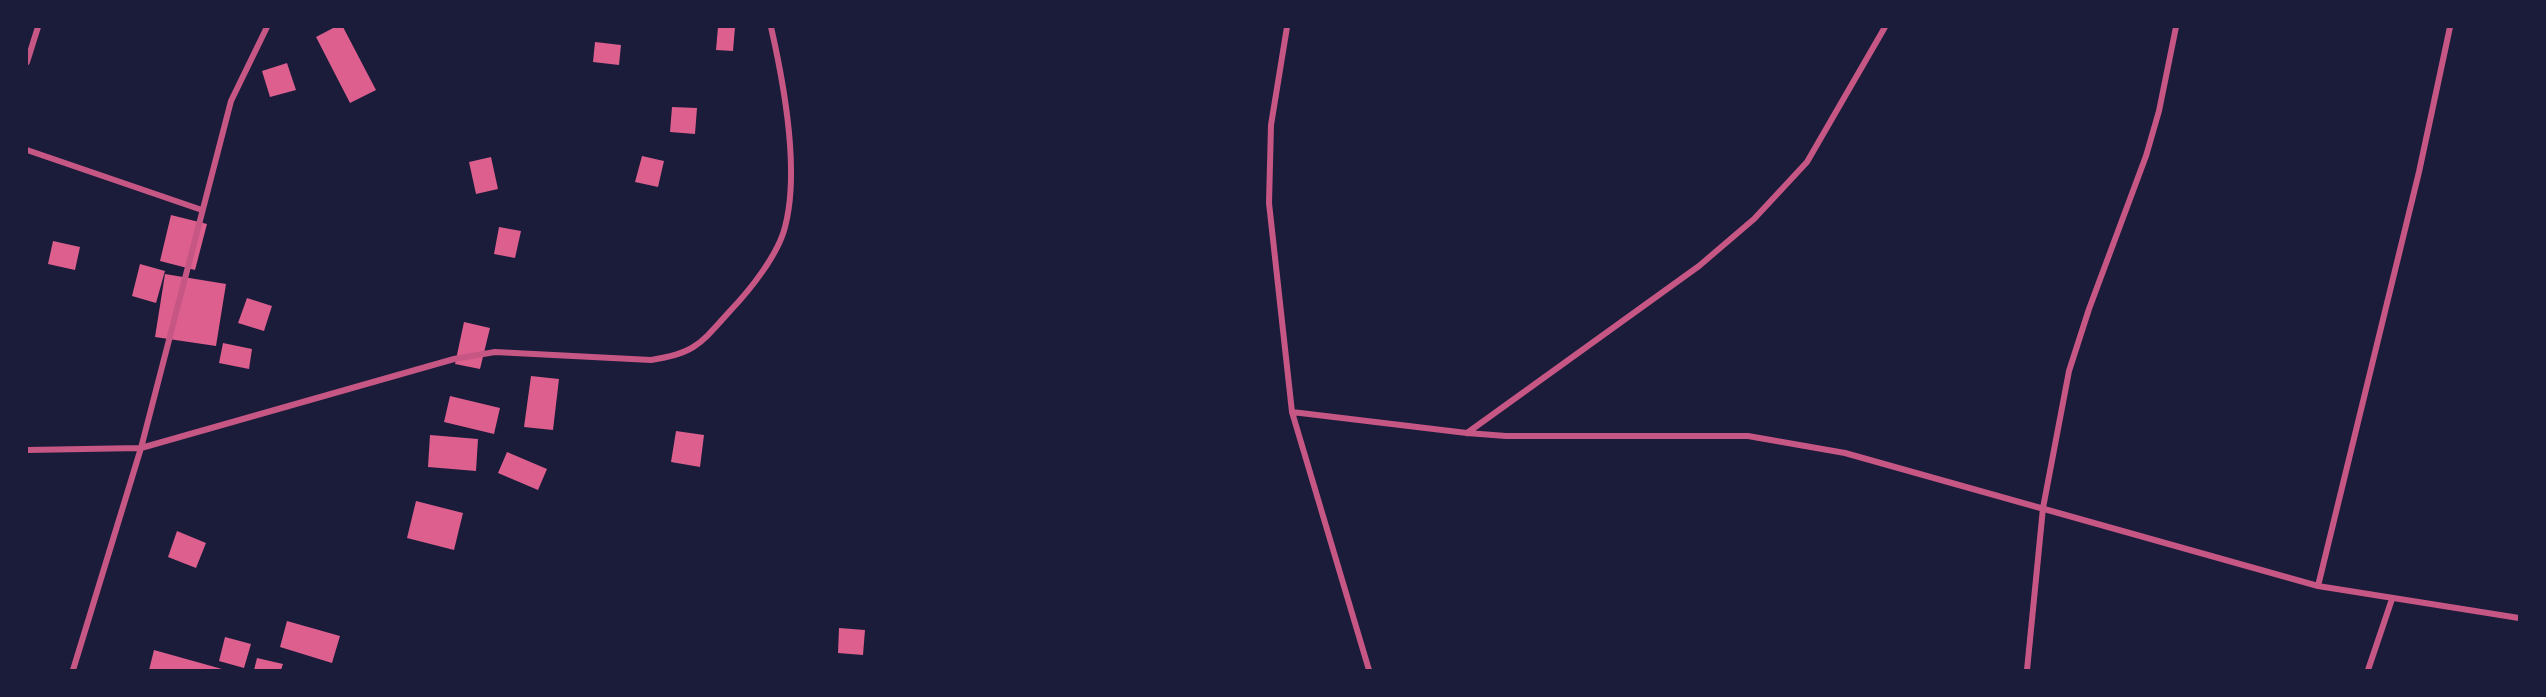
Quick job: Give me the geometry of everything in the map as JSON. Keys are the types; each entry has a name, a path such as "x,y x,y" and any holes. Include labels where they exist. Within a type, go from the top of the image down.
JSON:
{"street":[{"path":"27,62 38,27"},
{"path":"73,670 141,448 231,101 267,27"},
{"path":"27,450 141,448 454,359 495,352 651,360 675,356 699,345 745,296 785,230 790,200 792,164 778,58 771,27"},
{"path":"1287,27 1271,125 1269,203 1292,412 1369,670"},
{"path":"1467,433 1699,266 1754,219 1807,162 1885,27"},
{"path":"2027,670 2043,508 2069,371 2089,309 2146,156 2159,111 2176,27"},
{"path":"2318,586 2416,183 2450,27"},
{"path":"27,150 202,210"},
{"path":"1292,412 1467,433 1748,436 1845,453 2318,586 2519,618"},
{"path":"2368,670 2392,599"}],"building":[{"path":"335,27 343,27 376,90 350,103 316,37"},
{"path":"718,27 735,27 733,51 716,50"},
{"path":"595,42 621,45 619,65 593,62"},
{"path":"287,63 296,90 270,97 262,71"},
{"path":"672,107 697,108 695,134 670,132"},
{"path":"642,156 664,161 658,187 635,182"},
{"path":"491,157 498,189 476,194 469,162"},
{"path":"171,215 207,224 195,270 160,261"},
{"path":"499,227 521,231 515,258 494,254"},
{"path":"53,241 80,247 75,270 48,264"},
{"path":"140,264 165,271 156,303 132,296"},
{"path":"165,274 226,284 216,346 155,337"},
{"path":"247,298 272,306 264,331 238,323"},
{"path":"464,322 490,328 480,369 455,364"},
{"path":"223,343 252,349 249,369 219,363"},
{"path":"531,376 559,379 553,430 524,427"},
{"path":"450,396 500,408 494,434 444,422"},
{"path":"676,431 704,435 700,467 671,462"},
{"path":"430,435 478,439 476,471 428,467"},
{"path":"507,452 547,469 538,490 498,473"},
{"path":"416,501 463,513 454,550 407,538"},
{"path":"177,531 206,543 196,568 168,557"},
{"path":"287,621 340,636 332,663 280,647"},
{"path":"839,628 865,630 863,655 838,653"},
{"path":"225,637 251,644 244,668 219,661"},
{"path":"154,650 222,669 222,670 149,670"},
{"path":"257,658 283,664 281,670 254,670"}]}
